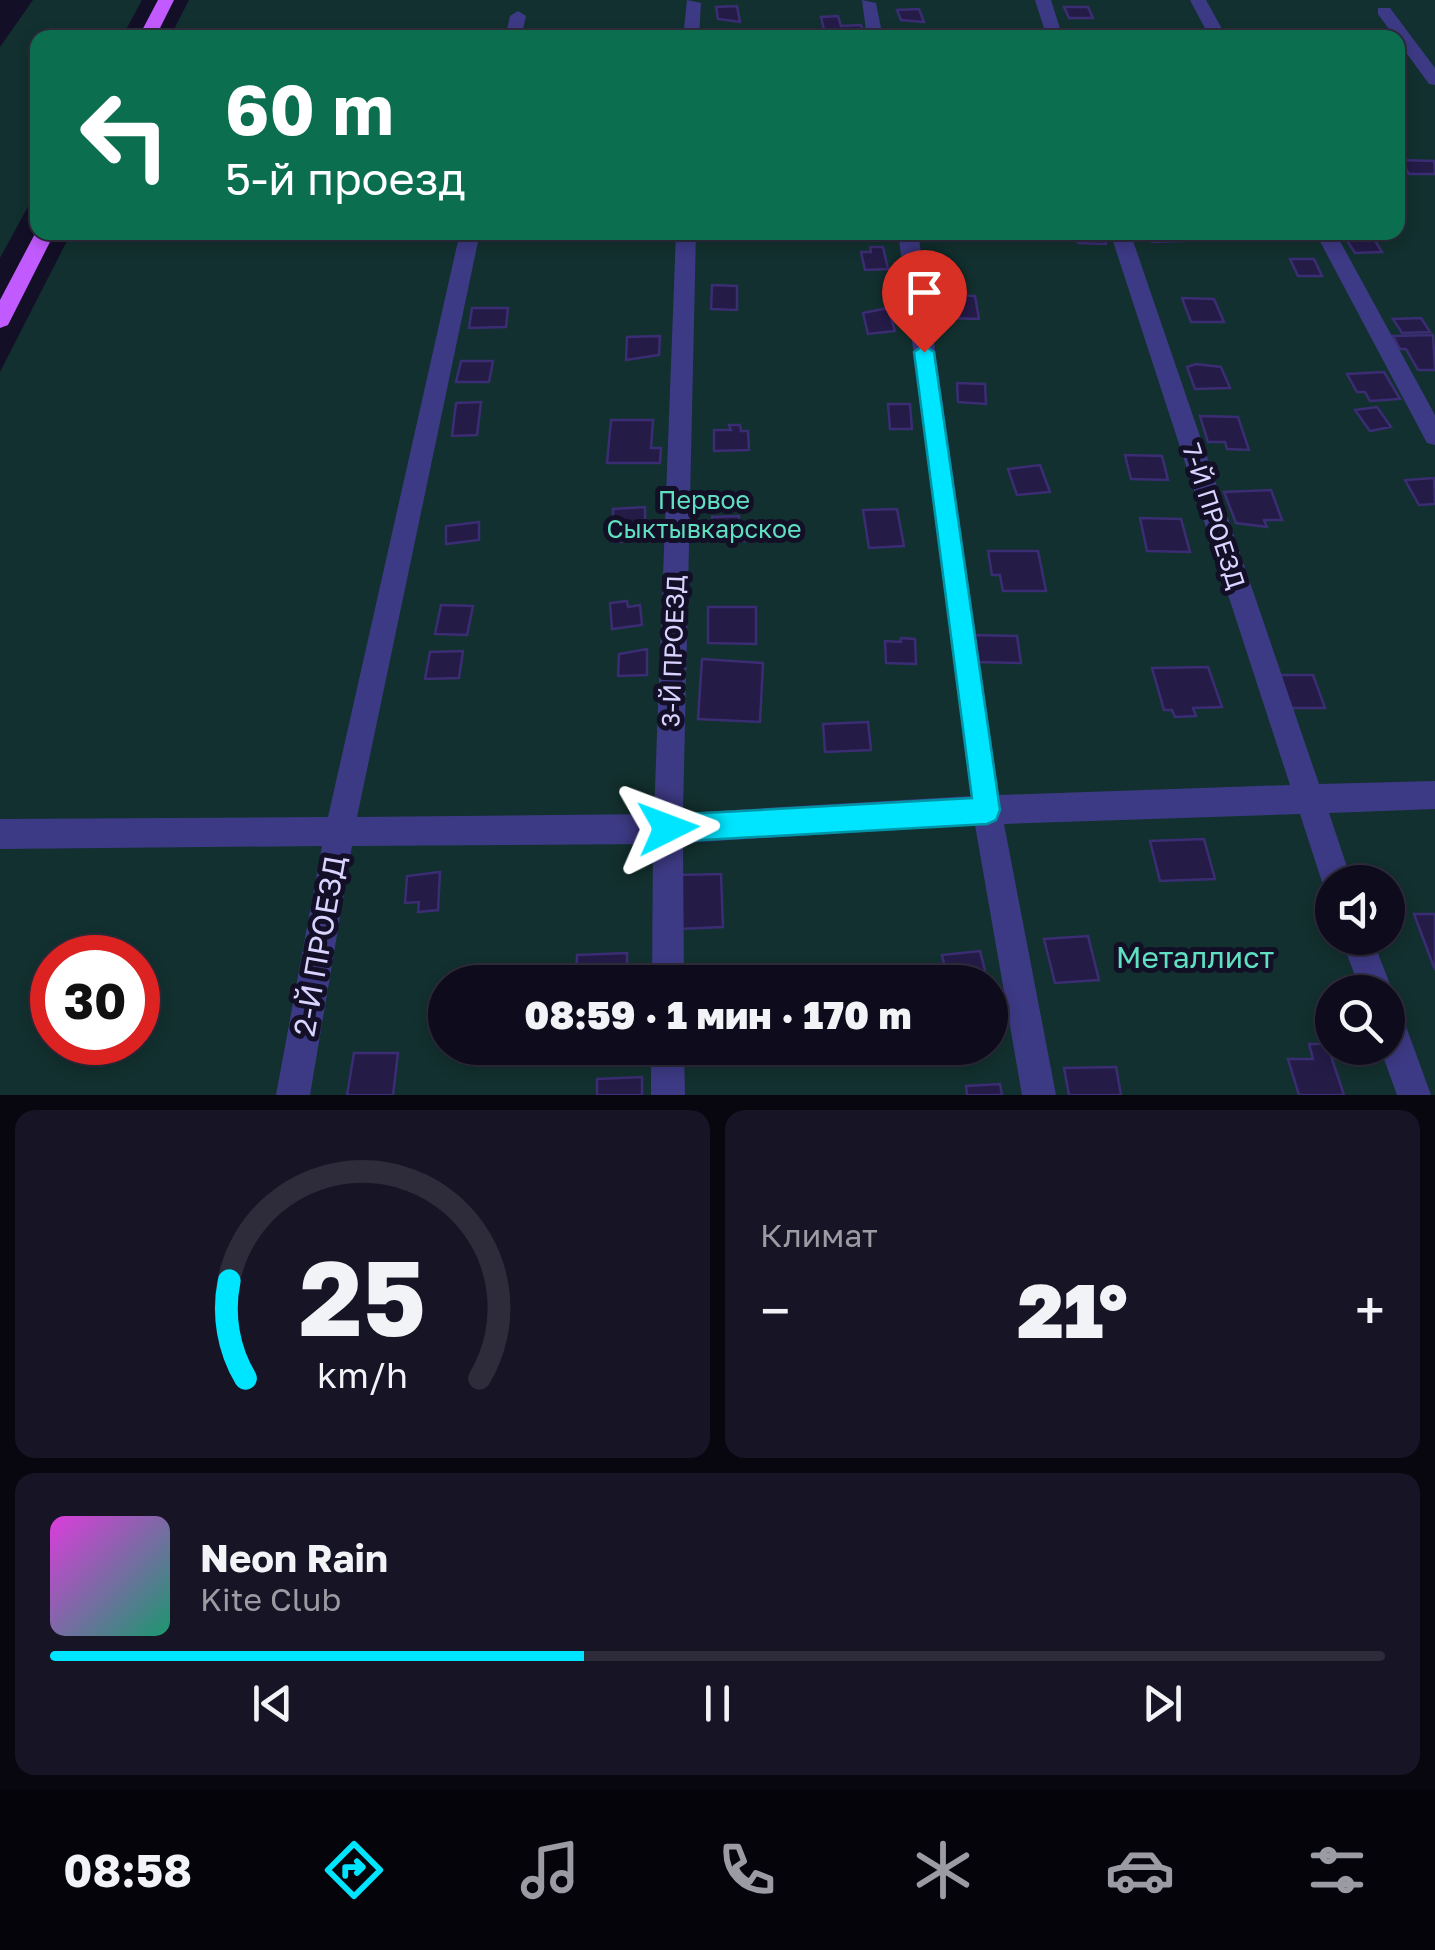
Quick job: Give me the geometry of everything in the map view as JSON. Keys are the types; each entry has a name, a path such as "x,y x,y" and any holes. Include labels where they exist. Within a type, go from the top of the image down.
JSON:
{"main road":[{"path":"150,30 166,0"},
{"path":"0,320 41,240"}],"street":[{"path":"1043,0 1052,30"},
{"path":"1198,0 1215,30"},
{"path":"868,3 874,30"},
{"path":"692,4 692,30"},
{"path":"1384,11 1398,30"},
{"path":"515,30 518,16"},
{"path":"1405,39 1435,80"},
{"name":"2-Й ПРОЕЗД","path":"293,1095 346,796 468,240"},
{"name":"3-Й ПРОЕЗД","path":"668,965 668,828 686,240"},
{"path":"909,240 987,810 1039,1095"},
{"name":"7-Й ПРОЕЗД","path":"1123,240 1332,865"},
{"path":"1328,240 1435,436"},
{"path":"0,834 668,828 987,810 1435,795"},
{"path":"668,1065 668,1095"},
{"path":"1403,1065 1414,1095"}],"green space":[{"path":"33,0 142,0 126,30 30,30 30,203 0,258 0,47"},
{"path":"189,0 1435,0 1435,1095 0,1095 0,372 67,240 1405,240 1405,30 174,30"}],"building":[{"path":"737,6 740,22 718,19 716,7"},
{"path":"1064,7 1088,7 1093,18 1069,18"},
{"path":"919,9 924,22 901,20 897,10"},
{"path":"838,16 841,26 861,25 863,30 824,30 821,17"},
{"path":"1405,160 1434,161 1435,174 1409,174"},
{"path":"1077,240 1105,240 1106,244"},
{"path":"1347,240 1375,240 1382,252 1355,253"},
{"path":"870,247 883,247 888,269 865,270 861,252 871,252"},
{"path":"1290,259 1314,259 1322,276 1298,276"},
{"path":"712,285 737,286 737,310 711,309"},
{"path":"946,295 975,296 979,319 950,318"},
{"path":"1182,298 1214,299 1224,322 1191,322"},
{"path":"472,308 508,308 506,327 469,328"},
{"path":"888,308 895,331 868,334 863,313"},
{"path":"1421,318 1430,332 1402,333 1393,319"},
{"path":"1433,335 1435,370 1418,370 1393,336"},
{"path":"660,336 659,355 626,360 627,337"},
{"path":"461,361 493,361 489,382 456,382"},
{"path":"1187,367 1221,367 1230,388 1195,389"},
{"path":"1384,372 1400,399 1370,401 1365,392 1357,392 1347,374"},
{"path":"957,383 985,384 986,404 958,402"},
{"path":"481,402 477,435 452,436 456,403"},
{"path":"888,404 910,404 912,429 890,429"},
{"path":"1377,407 1391,427 1370,431 1355,410"},
{"path":"1200,416 1238,417 1249,450 1227,449 1225,442 1208,442"},
{"path":"611,420 653,420 651,448 661,448 660,463 607,463"},
{"path":"729,425 740,425 741,431 748,431 749,450 714,451 714,430 731,430"},
{"path":"1125,455 1162,456 1168,480 1131,479"},
{"path":"1040,465 1050,492 1017,495 1008,469"},
{"path":"1434,478 1435,504 1419,505 1405,480"},
{"path":"1271,490 1282,520 1264,520 1267,527 1236,523 1224,492"},
{"path":"645,507 645,541 613,542 613,509"},
{"path":"897,509 904,546 869,548 863,510"},
{"path":"739,516 739,524 751,524 752,541 713,541 712,517"},
{"path":"1140,518 1181,519 1190,552 1147,551"},
{"path":"479,522 479,540 446,544 446,526"},
{"path":"988,551 1038,551 1046,591 1003,591 1000,575 992,575"},
{"path":"627,601 628,607 640,605 642,625 612,629 610,603"},
{"path":"441,605 473,606 467,635 435,634"},
{"path":"708,607 756,607 756,644 708,643"},
{"path":"973,635 1017,636 1021,663 977,662"},
{"path":"901,638 915,639 916,664 886,663 885,641 901,642"},
{"path":"647,649 647,675 618,676 619,654"},
{"path":"463,651 459,678 425,679 430,652"},
{"path":"702,659 763,663 760,722 698,719"},
{"path":"1208,667 1222,707 1193,708 1196,716 1175,717 1172,710 1164,710 1152,668"},
{"path":"1278,675 1313,675 1325,708 1289,708"},
{"path":"868,722 871,750 825,752 823,724"},
{"path":"1204,839 1215,879 1160,881 1150,841"},
{"path":"440,872 438,910 418,912 419,902 405,903 407,876"},
{"path":"721,874 723,927 679,929 678,875"},
{"path":"1414,914 1435,914 1435,970"},
{"path":"1088,936 1099,980 1055,983 1044,939"},
{"path":"980,951 984,965 944,965 942,955"},
{"path":"627,953 627,965 577,965 577,955"},
{"path":"1309,1044 1315,1044 1315,1065 1334,1065 1344,1095 1299,1095 1288,1059 1313,1059"},
{"path":"354,1053 398,1053 393,1095 347,1095"},
{"path":"1116,1067 1121,1095 1069,1095 1064,1068"},
{"path":"642,1077 642,1095 597,1095 597,1079"},
{"path":"1000,1084 1002,1095 967,1095 966,1086"}],"route":[{"path":"668,828 987,810 924,352"}],"park label":[{"name":"Первое Сыктывкарское","path":"704,514"},
{"name":"Металлист","path":"1195,958"}]}
